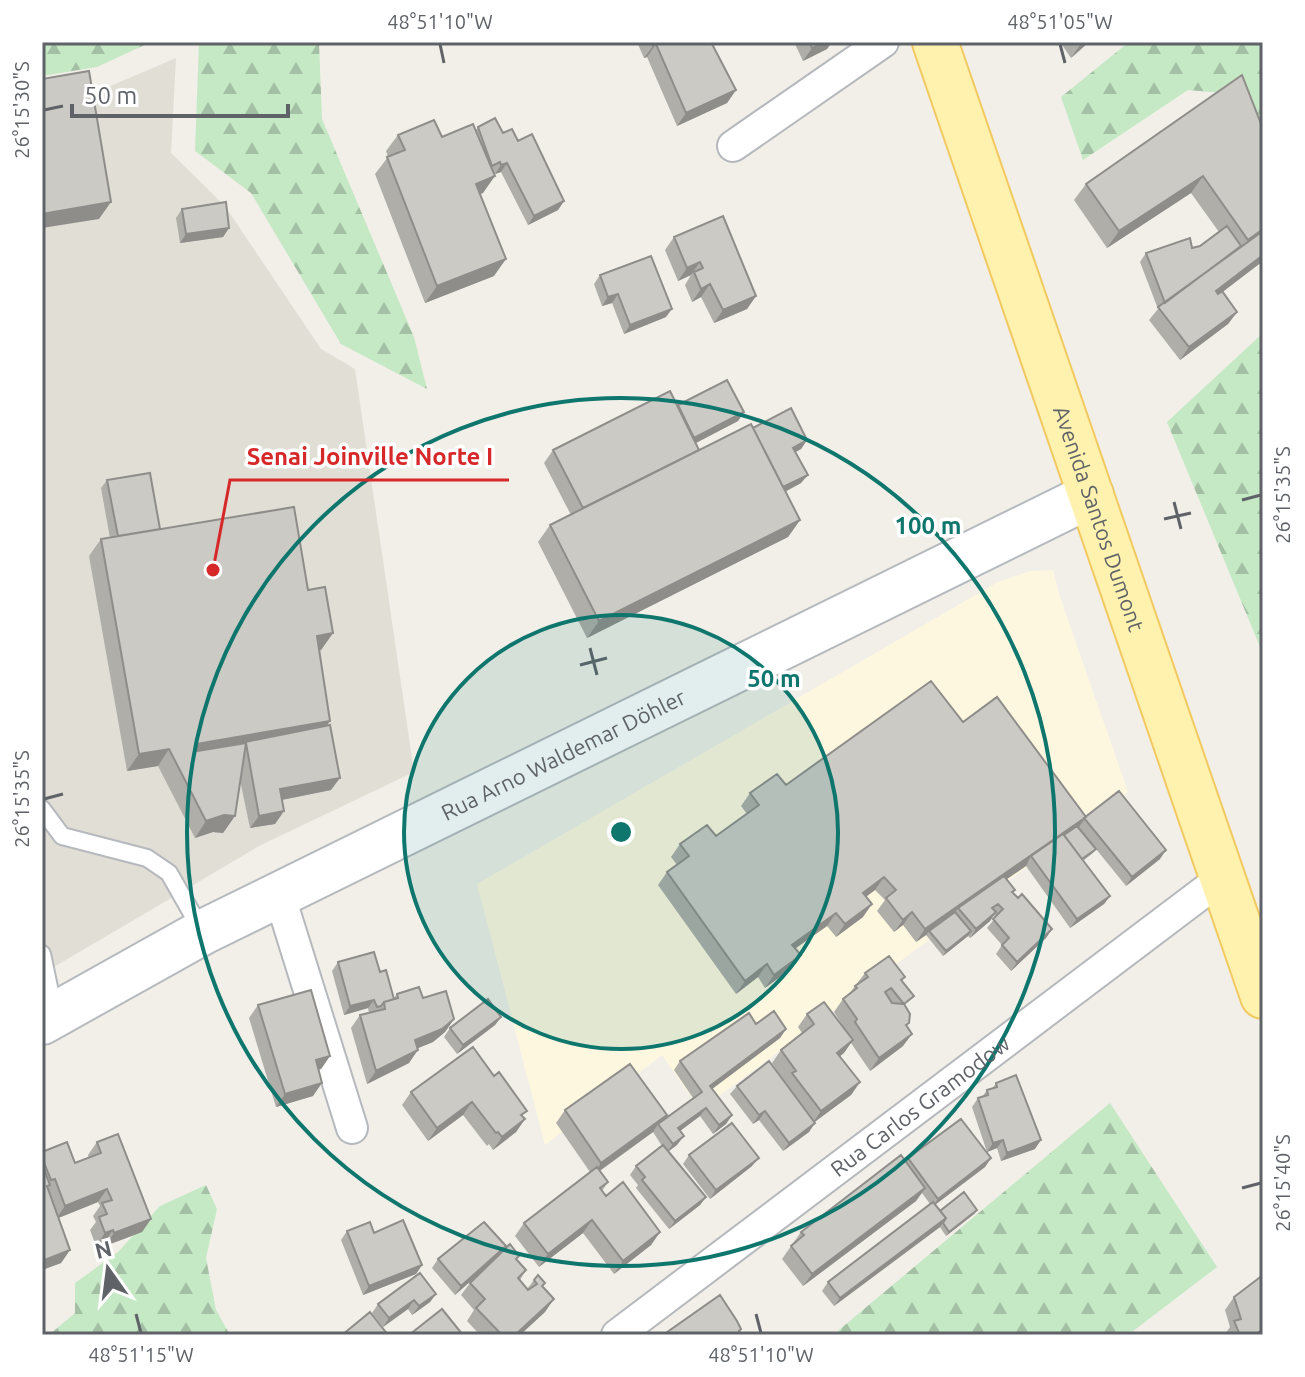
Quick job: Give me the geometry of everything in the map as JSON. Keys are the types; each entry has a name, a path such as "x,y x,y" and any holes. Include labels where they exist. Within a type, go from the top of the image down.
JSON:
{"main road":[{"name":"Avenida Santos Dumont","path":"935,42 1222,878 1260,979"},
{"name":"Rua Arno Waldemar Döhler","path":"49,1018 203,932 1091,495"}],"street":[{"path":"733,146 883,42"},
{"name":"Rua Carlos Gramodow","path":"617,1335 1222,878"},
{"path":"279,894 352,1128"}],"lane":[{"path":"42,809 62,836 147,858 169,873 203,932"},
{"path":"42,954 49,1018"}],"shaded area":[{"path":"176,58 171,153 225,206 321,349 355,369 414,772 261,845 42,974 42,104 87,96"},
{"path":"1053,570 1128,792 700,1110 662,1055 545,1145 477,884 998,582 1030,571"}],"green space":[{"path":"42,42 151,42 97,67 42,76"},
{"path":"199,42 319,42 322,119 414,337 427,389 341,344 251,193 195,151"},
{"path":"1129,42 1263,42 1263,244 1245,95 1188,90 1083,160 1061,97"},
{"path":"1263,333 1263,654 1167,422"},
{"path":"1110,1103 1217,1267 1128,1335 833,1335"},
{"path":"206,1185 217,1209 206,1258 216,1310 230,1335 49,1335 75,1313 75,1283 118,1252 160,1206"}],"building":[{"path":"651,42 711,42 736,90 686,113 656,44 653,46"},
{"path":"809,42 825,42 812,48"},
{"path":"89,71 111,202 42,214 42,79"},
{"path":"1242,75 1263,129 1263,229 1248,240 1203,176 1119,231 1086,184"},
{"path":"495,118 503,133 512,129 518,141 532,134 564,201 534,216 507,163 492,166 478,127"},
{"path":"434,120 442,137 473,124 495,176 476,184 506,259 437,286 387,157 405,150 398,135"},
{"path":"226,202 229,228 186,234 182,209"},
{"path":"723,216 756,296 723,310 710,284 701,289 694,272 703,268 700,262 687,268 674,237"},
{"path":"1227,226 1241,246 1165,303 1146,253 1190,238 1192,248 1200,246"},
{"path":"1263,231 1263,255 1216,291 1218,294 1222,291 1237,312 1189,347 1158,307"},
{"path":"651,256 672,309 630,325 618,294 608,297 600,275"},
{"path":"727,380 744,412 694,438 678,405"},
{"path":"670,391 699,450 583,508 553,450"},
{"path":"791,408 807,440 793,448 808,475 783,487 753,428"},
{"path":"751,424 800,520 599,621 550,525"},
{"path":"150,473 160,529 118,536 107,480"},
{"path":"294,507 308,590 325,587 333,633 317,636 330,721 196,744 197,751 246,743 235,816 224,815 206,821 169,749 139,754 101,539"},
{"path":"931,681 963,722 997,697 1086,817 925,929 912,912 903,920 886,898 896,890 884,877 863,893 872,904 845,924 836,913 792,945 801,955 774,975 767,964 745,981 667,872 689,856 680,844 707,825 716,836 759,805 750,793 777,774 786,785"},
{"path":"330,725 340,778 280,789 284,811 259,816 245,742"},
{"path":"1119,791 1166,850 1132,877 1084,818"},
{"path":"1077,826 1096,849 1082,859 1064,835"},
{"path":"1063,834 1110,896 1077,919 1031,856"},
{"path":"1004,876 1015,890 1012,892 1018,898 1022,894 1052,929 1017,962 1002,945 1009,938 993,919 1003,909 998,904 992,908 996,912 976,929 958,908"},
{"path":"955,912 971,931 946,951 929,931"},
{"path":"374,952 380,972 386,970 394,999 377,1007 374,1000 350,1006 338,962"},
{"path":"889,956 905,977 901,980 914,996 904,1004 910,1014 906,1025 912,1034 879,1058 843,999 868,977 865,973","holes":["891,988 904,1004 892,1003 885,992"]},
{"path":"419,987 423,998 446,991 454,1019 442,1029 415,1040 418,1050 376,1071 360,1015 385,1009 384,1002"},
{"path":"311,990 330,1056 316,1060 322,1083 285,1094 258,1005"},
{"path":"488,999 501,1017 463,1045 450,1028"},
{"path":"824,1002 853,1040 837,1053 860,1082 821,1111 792,1073 796,1071 781,1050 814,1024 807,1014"},
{"path":"774,1011 786,1029 710,1086 732,1115 719,1125 706,1108 678,1128 684,1136 673,1144 658,1124 702,1092 680,1061 749,1013 756,1024"},
{"path":"473,1047 494,1076 499,1072 527,1111 521,1115 525,1119 502,1137 472,1102 437,1128 411,1092"},
{"path":"769,1061 815,1123 789,1143 765,1111 759,1115 737,1086"},
{"path":"630,1064 667,1115 601,1163 565,1110"},
{"path":"1016,1075 1041,1140 1007,1153 1003,1140 993,1143 978,1098 988,1095 987,1090 997,1087 996,1083"},
{"path":"961,1119 991,1158 938,1199 908,1158"},
{"path":"732,1123 759,1158 716,1190 689,1155"},
{"path":"118,1134 151,1219 114,1233 113,1230 105,1233 99,1217 107,1214 102,1203 112,1200 107,1189 65,1206 55,1179 51,1180 42,1152 67,1142 75,1163 101,1153 97,1142"},
{"path":"663,1145 706,1197 675,1221 642,1180 645,1177 636,1166"},
{"path":"901,1155 925,1188 812,1274 791,1246 804,1235 801,1232"},
{"path":"42,1164 70,1250 42,1261"},
{"path":"597,1167 608,1182 600,1188 606,1196 623,1182 660,1232 623,1261 592,1220 548,1254 524,1223"},
{"path":"964,1192 977,1210 949,1232 943,1223 946,1218 940,1211"},
{"path":"933,1202 946,1218 840,1298 828,1282"},
{"path":"403,1220 422,1265 369,1286 347,1231 370,1222 374,1233"},
{"path":"484,1222 506,1246 461,1286 438,1259"},
{"path":"510,1244 519,1256 516,1259 526,1270 518,1278 528,1290 537,1284 534,1280 538,1275 545,1283 542,1286 554,1299 515,1335 502,1335 476,1308 485,1299 470,1283"},
{"path":"420,1273 436,1294 419,1306 414,1300 389,1318 378,1304"},
{"path":"1263,1275 1263,1329 1255,1335 1240,1335 1234,1321 1241,1319 1234,1297"},
{"path":"720,1295 737,1321 741,1335 663,1335"},
{"path":"442,1309 463,1335 409,1335"},
{"path":"370,1312 388,1335 342,1335"}],"place":[{"name":"Senai Joinville Norte I","path":"213,570"}]}
